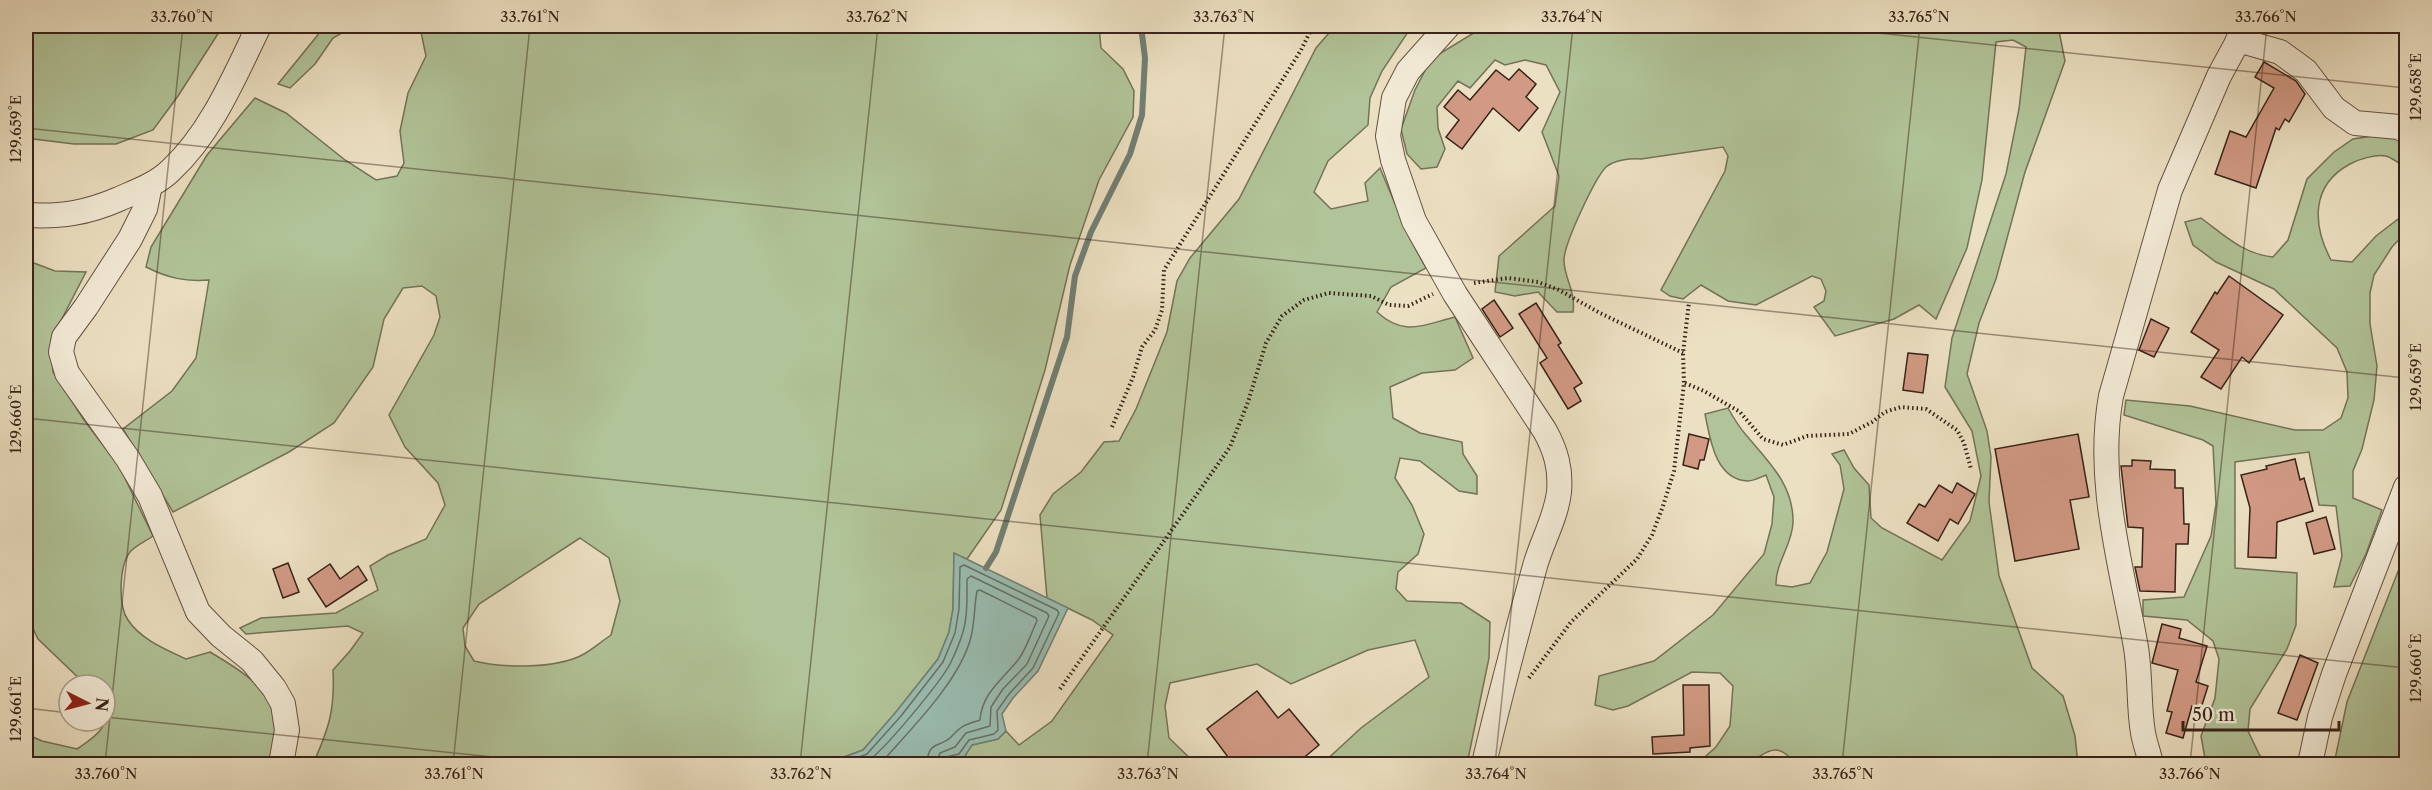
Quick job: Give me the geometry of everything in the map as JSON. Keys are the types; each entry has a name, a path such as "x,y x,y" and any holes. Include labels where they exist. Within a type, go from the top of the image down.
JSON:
{"street":[{"path":"26,214 74,214 108,203 150,185 171,171 196,143 232,82 259,26"},
{"path":"1448,26 1408,71 1394,98 1388,136 1393,160 1414,220 1453,290 1545,431 1554,448 1559,467 1556,512 1538,556 1503,681 1484,765"},
{"path":"2151,765 2144,734 2136,644 2112,528 2107,483 2107,416 2110,396 2170,190 2219,76 2242,33 2280,52 2306,71 2334,108 2355,123 2399,127 2406,131"},
{"path":"150,185 145,209 130,239 87,307 64,337 61,352 67,373 128,459 150,496 198,612 221,636 252,661 274,688 283,704 287,730 281,765"},
{"path":"2310,765 2320,717 2334,674 2406,487"}],"path":[{"path":"1112,427 1133,377 1142,347 1155,330 1162,310 1164,270 1301,50 1313,26"},
{"path":"1059,689 1230,447 1248,402 1266,343 1282,316 1304,300 1329,293 1371,296 1389,305 1408,306 1478,282 1508,278 1538,282 1559,290 1600,314 1683,353"},
{"path":"1525,684 1571,622 1637,559 1652,535 1674,471 1684,383 1683,353 1689,302"},
{"path":"1684,383 1704,391 1740,412 1763,439 1783,445 1807,436 1849,434 1885,412 1901,406 1926,410 1957,430 1964,443 1971,469"}],"green space":[{"path":"26,26 223,26 153,130 116,144 74,144 26,138"},
{"path":"322,26 354,26 333,38 315,64 290,88 278,84 317,36"},
{"path":"402,26 1099,26 1101,48 1123,69 1134,91 1133,117 1099,180 1070,265 1045,370 1001,510 967,559 954,554 953,609 949,632 938,659 863,750 825,764 313,764 330,718 333,670 363,633 348,626 246,634 240,628 261,618 336,613 378,590 370,566 388,555 426,539 445,505 438,483 405,447 389,415 434,335 440,317 436,296 422,286 403,288 384,319 373,367 334,423 289,452 173,512 123,429 172,391 196,358 209,280 177,278 146,267 151,247 207,155 255,98 286,113 345,160 376,180 397,176 404,163 400,131 408,93 426,56 421,32","holes":["580,538 609,558 620,601 611,635 584,654 573,659 545,665 515,666 474,661 465,646 463,628 479,604"]},
{"path":"1335,26 1412,26 1382,71 1370,98 1368,125 1328,161 1314,192 1331,209 1368,201 1365,183 1380,168 1409,237 1426,268 1391,287 1377,312 1387,320 1405,327 1423,326 1455,317 1473,358 1455,370 1422,373 1390,387 1393,418 1420,433 1462,442 1463,454 1477,476 1477,494 1459,491 1420,461 1400,458 1395,478 1412,505 1424,534 1418,554 1398,572 1396,589 1407,601 1461,603 1490,622 1489,658 1467,764 1322,764 1361,728 1429,677 1415,640 1368,650 1291,684 1257,664 1170,683 1165,706 1169,738 1196,764 943,764 962,759 972,745 998,739 1006,731 1019,745 1052,721 1113,635 1092,620 1047,598 1040,515 1053,494 1081,472 1104,442 1119,441 1136,409 1167,332 1177,281 1190,258 1239,199 1316,48"},
{"path":"1485,26 2058,26 2065,61 2025,172 1996,279 1979,323 1967,374 1987,431 1991,457 1989,502 1999,576 2032,668 2063,696 2075,736 2078,764 1796,764 1787,755 1774,750 1741,764 1697,764 1716,747 1730,726 1733,686 1720,673 1692,672 1628,706 1613,710 1595,705 1599,676 1654,661 1713,615 1764,554 1772,524 1774,497 1766,475 1748,481 1737,479 1721,466 1712,445 1705,414 1728,408 1741,429 1778,474 1789,497 1792,509 1792,531 1778,570 1776,585 1792,587 1810,583 1827,552 1844,489 1840,465 1832,454 1844,450 1854,468 1869,485 1871,518 1882,528 1942,560 1970,521 1981,476 1972,431 1945,387 1952,338 2006,174 2019,109 2026,47 2013,40 1996,42 1982,180 1967,248 1936,319 1919,305 1894,319 1835,336 1814,307 1824,301 1826,291 1821,279 1812,276 1756,305 1728,301 1701,285 1683,299 1670,296 1661,290 1725,171 1728,156 1723,147 1623,160 1606,167 1588,196 1575,225 1564,259 1573,297 1573,312 1557,312 1538,292 1515,296 1495,292 1499,256 1555,206 1559,176 1542,132 1560,92 1546,65 1525,60 1505,65 1495,60 1470,88 1458,81 1437,107 1438,128 1445,149 1437,167 1421,169 1407,154 1401,129 1415,90 1431,59"},
{"path":"2379,135 2406,138 2406,168 2386,156 2368,157 2350,164 2328,183 2322,194 2318,219 2320,233 2331,260 2352,262 2376,236 2406,213 2406,232 2392,247 2374,275 2370,293 2370,324 2377,366 2374,400 2362,449 2353,471 2353,498 2382,510 2366,554 2350,586 2334,587 2342,556 2336,506 2319,505 2309,452 2235,462 2235,568 2297,573 2296,625 2287,649 2250,709 2248,731 2260,756 2278,764 2206,764 2201,736 2215,698 2219,659 2213,641 2187,620 2143,616 2143,600 2184,597 2211,536 2216,504 2213,446 2203,440 2124,415 2126,400 2190,406 2295,430 2323,430 2341,418 2348,398 2347,372 2337,348 2274,289 2216,262 2193,245 2185,222 2201,218 2243,248 2273,257 2288,240 2307,179 2334,152 2353,139"},
{"path":"26,260 55,271 86,272 51,340 53,372 84,420 119,466 153,536 132,550 126,558 121,586 125,614 139,633 162,648 186,659 210,652 256,684 273,709 276,724 270,764 26,764 26,734 42,741 77,749 98,733 117,733 117,673 73,673 38,639 26,614"},
{"path":"2406,551 2406,764 2334,764 2347,702"}],"water":[{"path":"954,553 1068,608 1038,671 1013,698 1002,714 1006,731 998,739 972,745 963,759 943,764 825,764 863,750 938,659 949,632 953,609"}],"building":[{"path":"2264,62 2296,81 2305,94 2289,122 2285,119 2279,130 2276,128 2256,188 2215,174 2230,131 2246,137 2274,88 2255,77"},
{"path":"1519,69 1536,84 1526,97 1538,108 1519,131 1493,108 1462,149 1446,137 1459,120 1444,107 1458,90 1470,100 1496,70 1509,80"},
{"path":"2229,276 2283,315 2249,363 2242,357 2221,389 2201,377 2219,350 2191,332 2215,292 2217,294"},
{"path":"1494,300 1513,328 1500,337 1482,309"},
{"path":"1536,303 1561,343 1558,345 1582,383 1574,388 1581,401 1568,409 1540,363 1547,358 1519,314"},
{"path":"2151,319 2169,328 2154,357 2139,350"},
{"path":"1908,353 1928,355 1923,393 1903,390"},
{"path":"1689,434 1709,439 1704,460 1700,460 1698,469 1683,465"},
{"path":"2078,434 2089,497 2070,500 2079,549 2015,561 1995,449"},
{"path":"2295,459 2300,480 2304,478 2313,511 2277,522 2276,558 2248,557 2250,508 2241,475"},
{"path":"2132,460 2151,461 2150,469 2175,470 2175,488 2183,488 2184,524 2189,524 2188,544 2176,544 2175,592 2140,591 2135,567 2142,567 2143,528 2128,527 2121,466 2132,466"},
{"path":"1957,483 1975,494 1958,524 1950,519 1938,541 1907,523 1919,504 1925,507 1939,485 1952,493"},
{"path":"2326,517 2335,549 2314,554 2306,523"},
{"path":"288,563 299,592 283,598 273,569"},
{"path":"330,564 340,579 358,566 367,580 326,607 308,579"},
{"path":"2162,624 2181,629 2179,638 2207,646 2196,682 2208,686 2201,708 2192,706 2183,738 2166,733 2172,712 2167,711 2178,670 2152,663"},
{"path":"2300,655 2318,663 2297,720 2278,713"},
{"path":"1683,685 1709,685 1710,746 1690,748 1690,752 1653,754 1652,737 1684,735"},
{"path":"1257,691 1278,718 1289,709 1319,745 1295,765 1282,765 1276,757 1267,765 1234,765 1207,729"}],"waterway":[{"path":"986,568 996,552 1067,337 1075,276 1091,232 1130,154 1142,115 1145,58 1141,26"}]}
